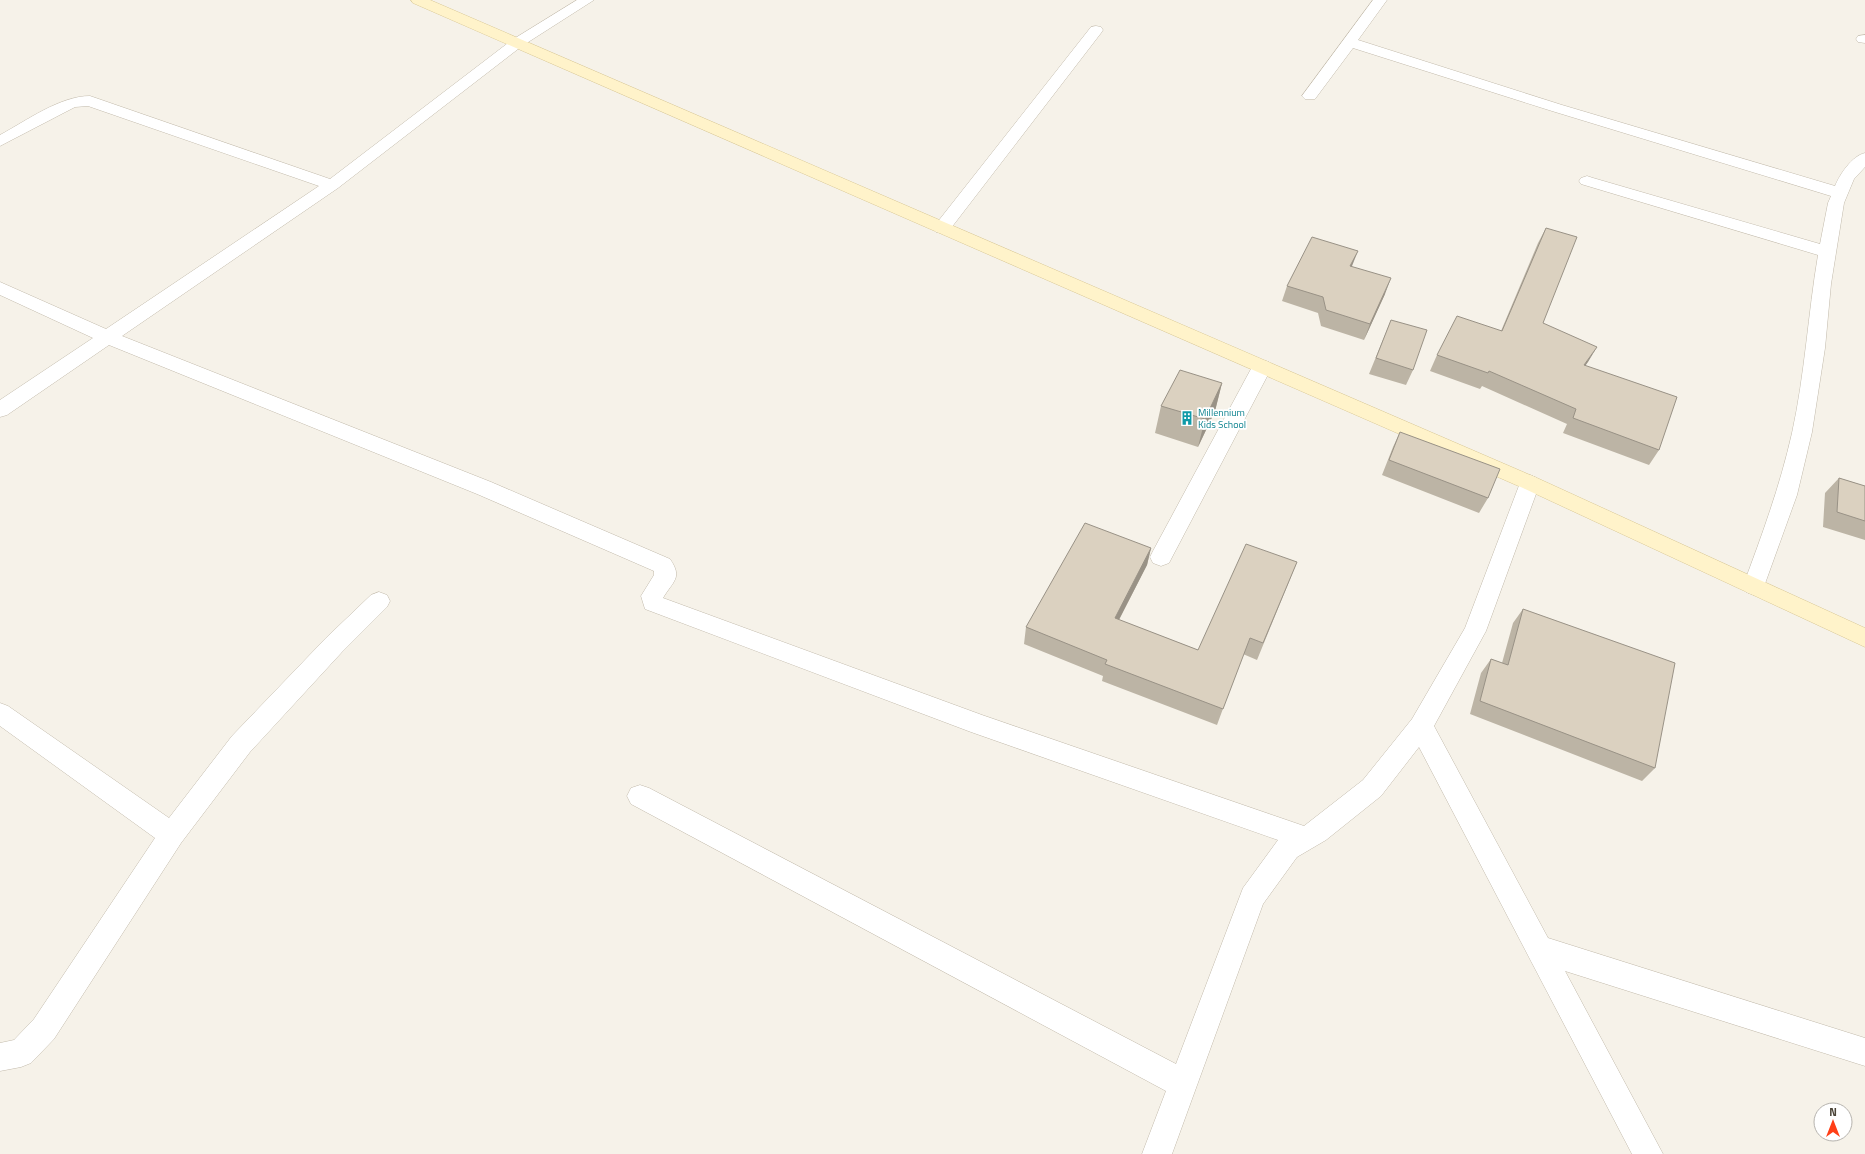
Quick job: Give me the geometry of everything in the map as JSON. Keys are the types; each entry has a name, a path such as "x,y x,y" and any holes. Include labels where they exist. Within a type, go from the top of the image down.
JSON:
{"main road":[{"path":"418,0 1530,483 1865,638"}],"street":[{"path":"0,410 332,185 517,43 587,0"},
{"path":"1310,96 1380,0"},
{"path":"942,228 1096,30"},
{"path":"1349,42 1557,108 1840,193"},
{"path":"0,141 70,104 90,101 332,185"},
{"path":"1754,586 1788,495 1802,432 1816,348 1822,284 1831,224 1840,193 1847,177 1865,158"},
{"path":"1588,181 1827,252"},
{"path":"0,288 106,337 484,488 662,565 666,571 665,577 652,596 654,603 665,608 980,725 1306,838"},
{"path":"1161,557 1262,367"},
{"path":"1157,1154 1252,897 1288,848 1317,832 1372,788 1421,726 1474,631 1530,483"},
{"path":"0,1057 21,1053 44,1029 172,835 241,744 334,645 379,601"},
{"path":"0,713 172,835"},
{"path":"1421,726 1648,1154"},
{"path":"640,796 1183,1084"},
{"path":"1540,949 1865,1052"}],"building":[{"path":"1546,228 1577,237 1543,323 1597,347 1584,365 1677,397 1659,450 1573,418 1576,409 1489,371 1488,373 1437,355 1457,316 1502,331"},
{"path":"1312,237 1358,251 1350,266 1391,278 1370,324 1326,310 1323,297 1287,286"},
{"path":"1391,320 1427,330 1413,370 1376,358"},
{"path":"1180,370 1222,383 1205,419 1161,406"},
{"path":"1400,432 1500,469 1488,498 1389,460"},
{"path":"1839,478 1865,486 1865,521 1837,512"},
{"path":"1085,523 1151,548 1115,618 1198,650 1246,544 1297,562 1263,643 1250,638 1223,709 1105,664 1107,660 1026,627"},
{"path":"1523,609 1675,663 1655,768 1480,701 1491,659 1508,665"}],"place":[{"name":"Millennium Kids School","path":"1187,418"}]}
